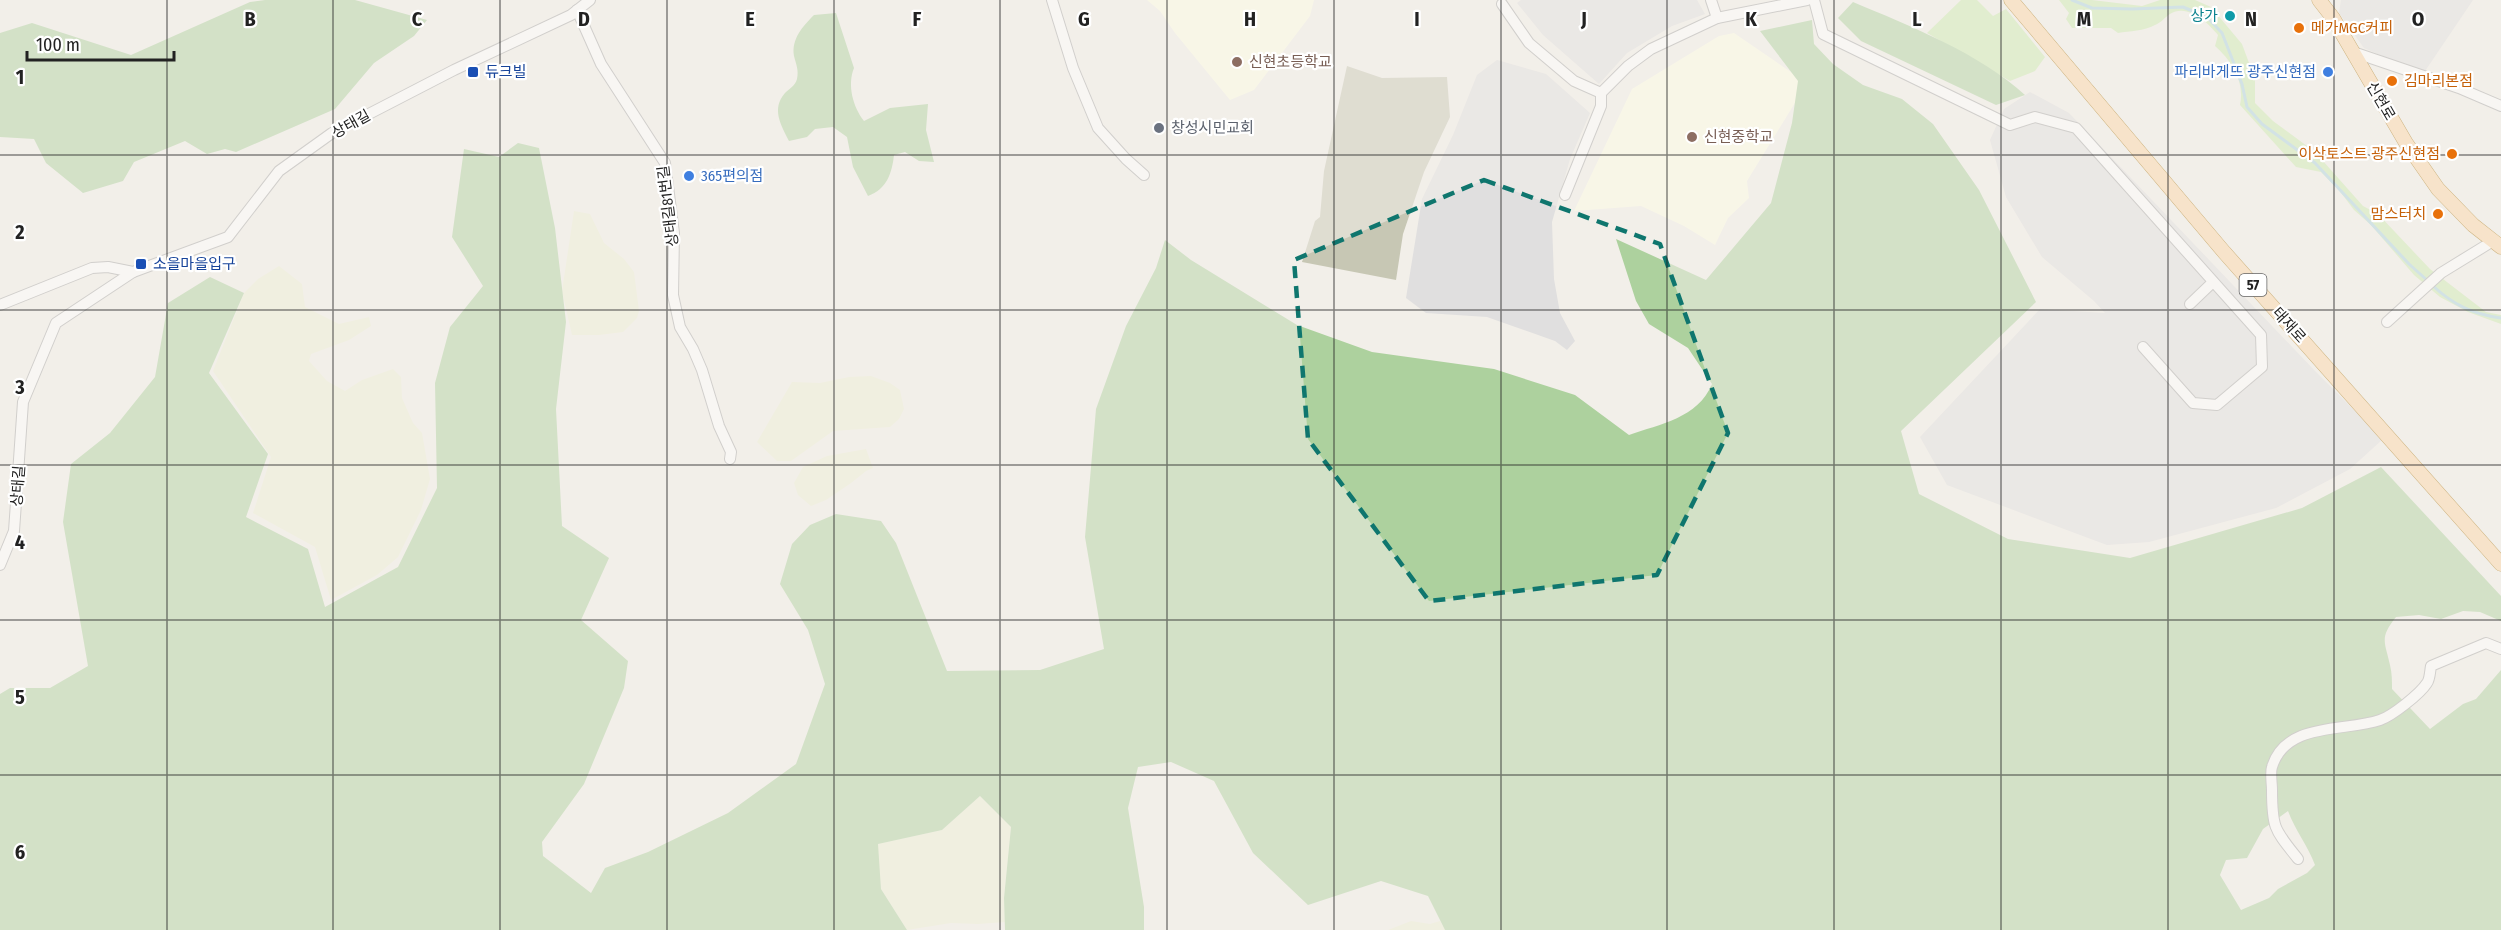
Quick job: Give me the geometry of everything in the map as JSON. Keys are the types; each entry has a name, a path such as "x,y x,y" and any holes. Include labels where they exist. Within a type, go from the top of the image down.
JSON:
{"main road":[{"name":"태재로","path":"2011,0 2224,252 2501,564"},
{"name":"태재로","path":"2019,0 2228,248 2501,554"},
{"name":"신현로","path":"2321,1 2406,143 2438,189 2473,225 2497,244"}],"street":[{"name":"상태길","path":"0,565 14,531 23,402 56,323 133,272 228,237 279,171 332,133 577,10 590,0"},
{"path":"1052,0 1073,68 1098,128 1144,175"},
{"path":"1710,0 1717,18"},
{"path":"1564,195 1601,106 1601,93 1628,66 1652,49 1717,18 1807,0"},
{"path":"1814,0 1823,34 2010,125 2035,117 2076,128 2261,335 2262,367 2217,405 2193,403 2143,347"},
{"path":"1502,4 1529,43 1574,81 1601,93"},
{"name":"상태길81번길","path":"577,10 594,52 665,163 674,232 673,295 680,327 693,349 718,426 731,452 730,459"},
{"path":"2353,52 2459,88 2501,106"},
{"path":"2387,322 2441,273 2497,244"},
{"name":"상태길","path":"0,305 92,268 108,267 133,272"},
{"path":"2190,304 2214,282"},
{"path":"2298,859 2274,829 2272,767 2285,745 2305,735 2333,726 2358,725 2382,720 2411,700 2427,683 2431,666 2486,643 2501,649"}],"highlighted area":[{"path":"1484,180 1660,244 1728,433 1657,575 1429,601 1308,439 1294,260"}],"shaded area":[{"name":"신현초등학교","path":"1147,0 1314,0 1310,16 1254,90 1230,100 1175,33 1160,11"},
{"path":"1521,0 1697,0 1705,14 1672,26 1627,53 1599,84 1543,35 1517,3"},
{"path":"2341,0 2473,0 2423,74 2364,48 2339,13"},
{"name":"신현중학교","path":"1734,33 1804,81 1801,93 1747,181 1749,198 1728,218 1715,245 1684,226 1641,206 1574,211 1632,89 1719,36"},
{"path":"1497,60 1546,74 1590,113 1570,159 1552,222 1554,279 1560,313 1575,341 1567,350 1555,341 1487,317 1426,313 1406,298 1422,199 1453,135 1477,75"},
{"path":"1347,66 1382,78 1447,77 1450,117 1424,172 1403,234 1396,280 1302,262 1315,221 1320,217 1324,171"},
{"path":"2030,92 2069,113 2315,371 2383,439 2350,469 2276,508 2149,542 2107,545 1947,485 1920,437 2040,309 2105,313 2042,257 2006,197 1990,140 2004,109"},
{"path":"574,211 590,214 604,243 624,259 634,272 639,311 637,318 623,332 572,335 562,291"},
{"path":"279,266 302,284 305,307 339,324 369,317 371,326 349,340 311,354 309,361 327,381 345,391 362,380 393,369 401,377 402,398 413,423 422,433 430,479 421,510 398,557 377,575 331,600 315,547 253,513 271,457 213,371 244,293 258,279"},
{"path":"871,376 890,383 900,390 904,409 899,419 890,427 833,431 791,461 777,461 757,442 792,382 820,383 849,377"},
{"path":"866,449 873,468 826,500 811,506 798,495 794,483 803,467 827,456"},
{"path":"980,796 1011,827 1004,898 1005,922 951,923 907,930 881,889 877,844 942,830"},
{"path":"1411,921 1430,924 1440,921 1445,930 1388,930"}],"green space":[{"path":"355,0 427,20 414,36 374,63 335,109 236,152 225,149 207,154 185,141 134,162 123,181 83,193 46,163 34,139 0,137 0,33 32,23 131,55 250,2"},
{"path":"1961,0 1977,0 1993,16 2006,9 2045,57 2035,71 2010,81 1927,33"},
{"path":"2059,0 2092,0 2142,6 2160,0 2195,0 2211,7 2242,44 2255,79 2255,103 2273,121 2315,152 2363,206 2378,214 2430,269 2486,312 2501,315 2501,324 2468,312 2440,297 2414,275 2321,172 2296,167 2240,105 2241,88 2236,72 2215,46 2218,35 2203,20 2190,13 2177,11 2157,24 2137,31 2118,33 2111,28 2072,28 2066,19 2069,13"},
{"path":"1853,2 1966,54 1987,66 2025,95 1996,105 1861,41 1838,18"},
{"path":"836,13 854,68 851,81 852,96 864,121 890,108 928,104 926,130 934,162 919,161 905,152 894,155 892,168 884,185 868,196 853,167 847,137 833,127 815,129 807,137 789,141 779,117 781,99 797,79 794,44 799,33 814,15"},
{"path":"1812,20 1814,44 1833,64 1863,85 1902,99 1933,124 1979,190 2036,302 1901,431 1919,494 2008,539 2130,558 2302,508 2381,467 2501,596 2501,621 2480,612 2463,611 2441,619 2419,615 2396,617 2385,635 2385,645 2391,671 2392,689 2430,729 2463,704 2476,699 2501,670 2501,930 1445,930 1428,896 1381,881 1308,905 1253,853 1214,781 1171,762 1138,767 1128,808 1144,907 1144,930 1005,930 1004,898 1011,827 980,796 942,830 878,844 881,889 907,930 0,930 0,694 10,688 50,688 88,666 63,522 71,464 110,433 155,377 168,303 210,277 244,293 209,373 268,454 246,517 308,549 325,607 398,567 437,488 435,383 450,327 483,286 452,237 464,149 499,157 518,143 539,148 555,228 566,322 556,409 562,526 609,558 581,620 628,661 624,688 584,784 542,842 543,856 591,893 605,868 648,852 728,813 796,764 825,684 808,630 780,584 792,544 810,525 836,514 881,521 896,543 947,671 1040,670 1104,649 1085,537 1096,409 1126,326 1156,268 1165,240 1191,260 1297,325 1372,352 1494,369 1575,395 1629,435 1665,423 1688,412 1706,396 1712,384 1688,348 1649,324 1636,301 1616,239 1706,280 1771,203 1792,123 1798,81 1760,31","holes":["2288,811 2315,865 2307,873 2278,889 2269,898 2241,910 2220,875 2226,860 2247,858 2263,829"]}],"waterway":[{"path":"2072,0 2092,8 2183,7 2207,17 2222,33 2242,84 2247,107 2262,124 2315,163 2409,264 2428,281"},
{"path":"2433,286 2464,308 2501,318"}],"place":[{"name":"상가","path":"2230,16"},
{"name":"메가MGC커피","path":"2299,28"},
{"name":"신현초등학교","path":"1237,62"},
{"name":"듀크빌","path":"473,72"},
{"name":"파리바게뜨 광주신현점","path":"2328,72"},
{"name":"김마리본점","path":"2392,81"},
{"name":"창성시민교회","path":"1159,128"},
{"name":"신현중학교","path":"1692,137"},
{"name":"이삭토스트 광주신현점","path":"2452,154"},
{"name":"365편의점","path":"689,176"},
{"name":"맘스터치","path":"2438,214"},
{"name":"소을마을입구","path":"141,264"}]}
